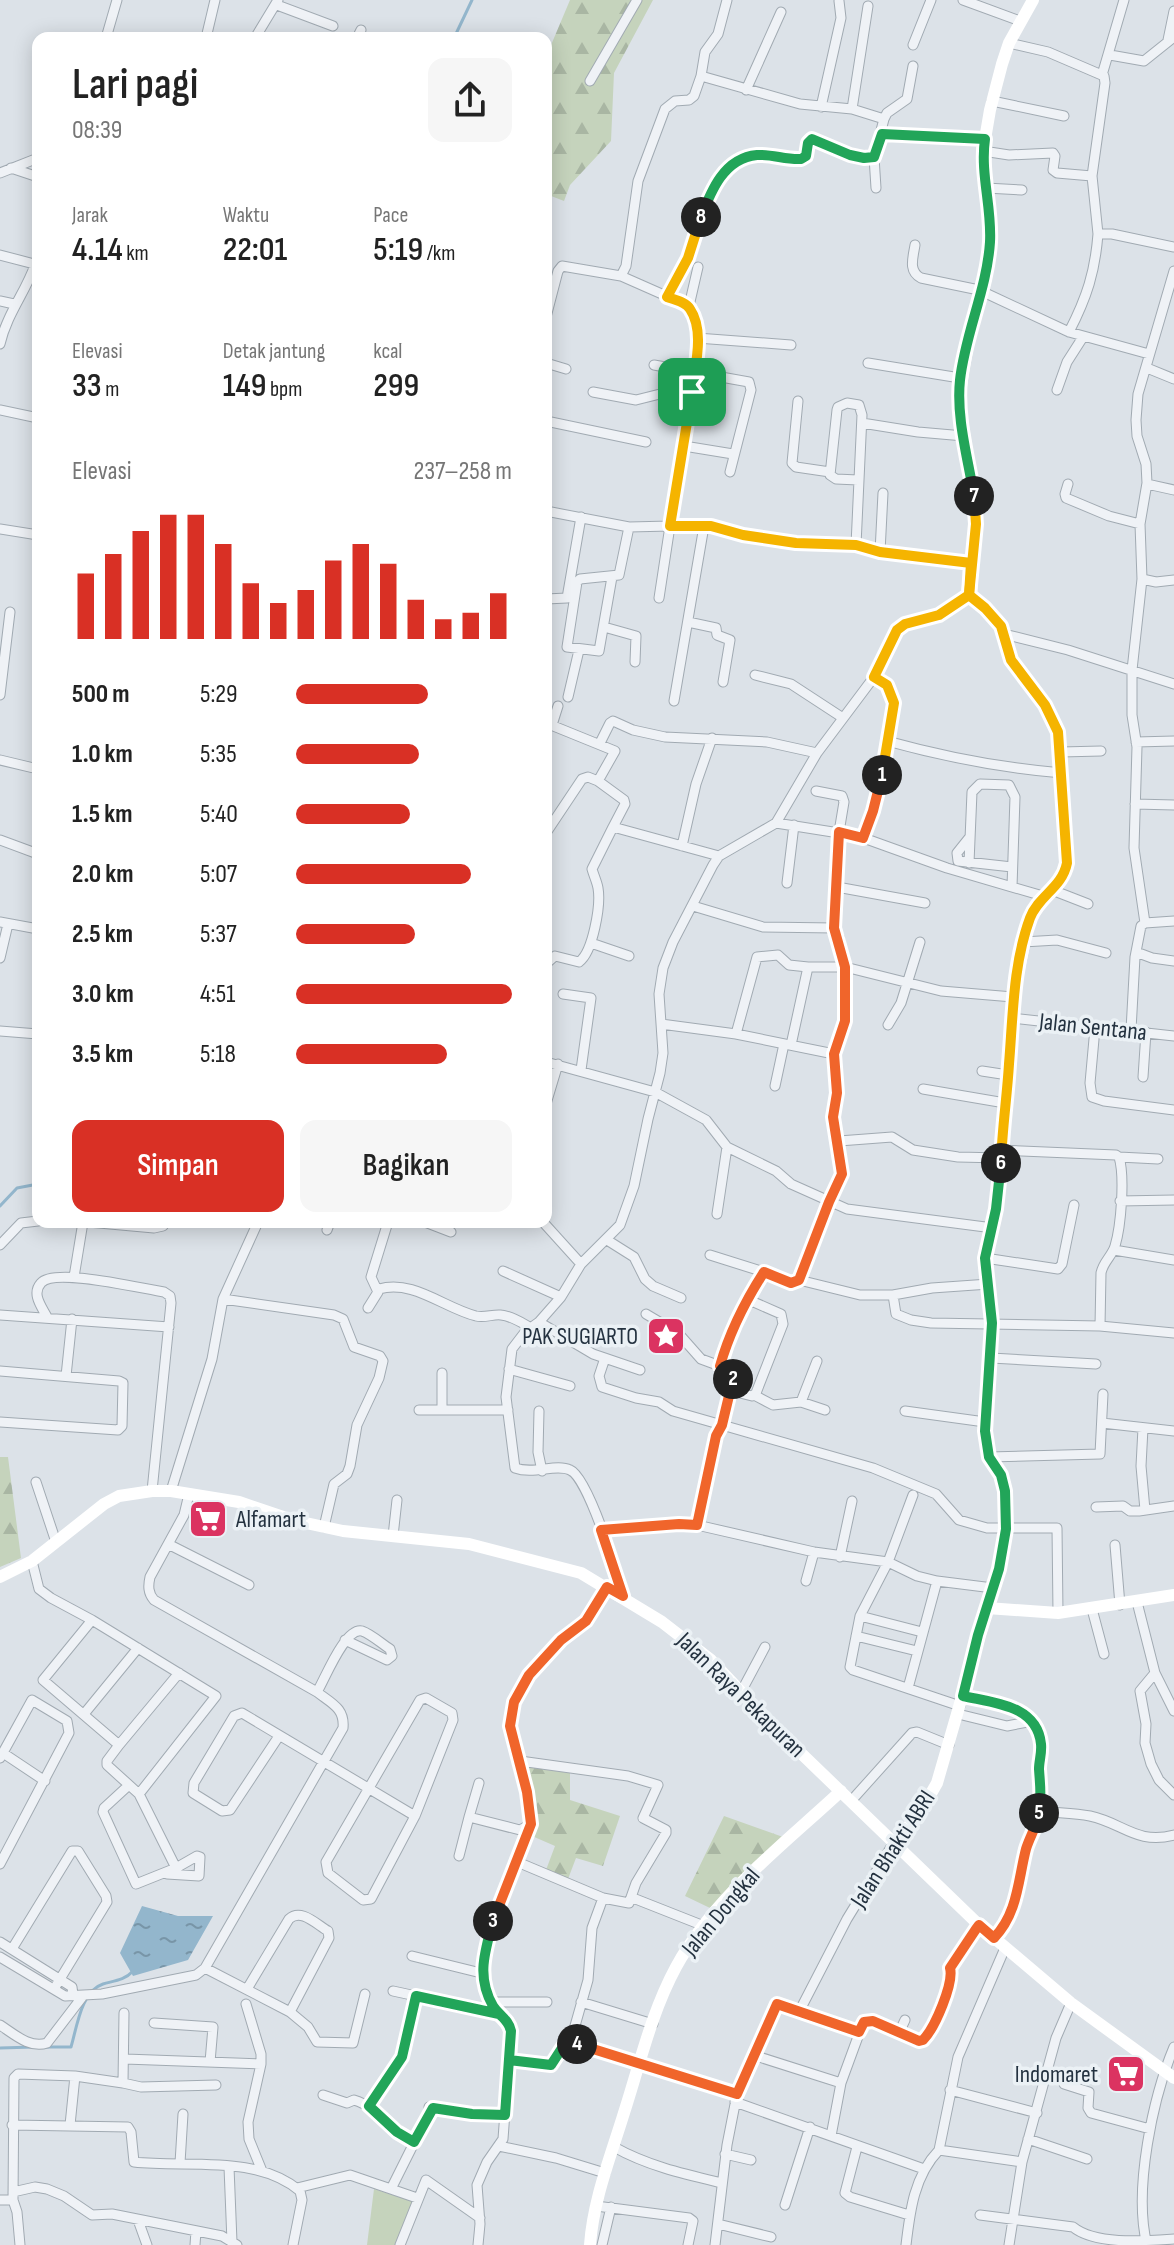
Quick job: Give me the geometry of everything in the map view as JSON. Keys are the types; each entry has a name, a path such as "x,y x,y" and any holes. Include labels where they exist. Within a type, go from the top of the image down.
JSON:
{"street":[{"path":"108,32 117,0"},
{"path":"207,32 215,0"},
{"path":"590,81 637,0"},
{"path":"621,276 626,266 638,181 665,109 675,101 689,100 694,96 705,52 718,34 727,0"},
{"path":"913,45 931,0"},
{"path":"963,0 1020,21"},
{"path":"623,1596 588,1494 577,1475 563,1468 529,1472 515,1468 506,1397 512,1349 561,1297 581,1264 620,1225 631,1199 663,1053 659,994 663,968 673,942 719,856 776,823 817,753 874,677 897,630 905,624 939,615 969,595 976,515 959,398 960,378 990,241 984,145 992,101 1009,43 1033,0"},
{"path":"1069,332 1086,299 1095,264 1098,234 1092,176 1105,83 1102,75 1124,0"},
{"path":"821,107 841,18 839,1"},
{"path":"259,32 278,3 333,26"},
{"path":"852,109 868,6"},
{"path":"1110,55 1144,61 1171,38 1174,11"},
{"path":"746,90 781,12"},
{"path":"1009,43 1048,52 1102,75"},
{"path":"876,188 874,157 884,119 887,113 907,99 913,66"},
{"path":"701,76 746,90 821,107 852,109 884,119"},
{"path":"992,101 1064,116"},
{"path":"882,134 984,145 1009,155 1053,153 1053,168 1057,173 1092,176"},
{"path":"667,297 688,258 702,213 719,176 729,168 757,155 801,159 806,156 808,143 812,139 850,155 874,157"},
{"path":"0,173 32,160"},
{"path":"11,168 32,175"},
{"path":"986,188 1022,190"},
{"path":"1098,234 1174,247"},
{"path":"915,245 912,268 915,275 921,278 979,290 1069,332 1149,354"},
{"path":"0,255 32,264"},
{"path":"552,294 562,266 621,276 689,306 696,318 695,372 659,598"},
{"path":"689,306 698,267"},
{"path":"1145,923 1134,848 1136,742 1132,715 1132,670 1142,579 1140,524 1147,484 1146,464 1137,436 1136,420 1138,394 1174,271"},
{"path":"0,344 14,304 32,272"},
{"path":"0,301 14,304"},
{"path":"1057,390 1067,362 1083,337"},
{"path":"697,338 791,345"},
{"path":"868,363 960,378"},
{"path":"552,365 566,369"},
{"path":"654,365 747,381 751,385 730,472"},
{"path":"1147,368 1174,379"},
{"path":"593,392 636,400 668,392 692,392"},
{"path":"798,401 792,463 796,467 830,472"},
{"path":"856,545 862,423 859,405 847,403 838,407 830,475 836,479 858,480"},
{"path":"0,410 32,417"},
{"path":"552,422 646,442"},
{"path":"862,423 964,436"},
{"path":"684,446 733,454"},
{"path":"1068,484 1066,498 1109,516 1140,524"},
{"path":"1147,484 1174,490"},
{"path":"880,552 883,493"},
{"path":"552,512 629,527 704,526 796,543 856,545 880,552 971,563"},
{"path":"552,599 567,598 581,517"},
{"path":"674,701 704,526"},
{"path":"612,577 599,651 567,647 565,642 577,582 580,579 612,577 621,572 629,527"},
{"path":"0,529 32,534"},
{"path":"1142,579 1174,580"},
{"name":"Jalan Bhakti ABRI","path":"800,2010 840,1933 893,1844 930,1798 949,1745 993,1588 1006,1529 1005,1491 1001,1475 989,1457 986,1445 992,1323 985,1258 993,1228 1013,997 1023,942 1030,917 1061,881 1067,863 1061,752 1053,718 1011,660 1004,634 994,617 969,595"},
{"path":"0,695 3,643 10,612"},
{"path":"688,622 716,628 717,635 730,640 723,682"},
{"path":"604,627 636,636 635,662"},
{"path":"1004,634 1068,650 1174,684"},
{"path":"568,697 579,650"},
{"path":"755,675 791,684 843,718"},
{"path":"863,838 873,811 894,703 887,685 874,677"},
{"path":"552,718 558,706"},
{"path":"600,743 613,721 633,730 665,737 767,742 817,753"},
{"path":"552,725 612,749 615,754 598,781"},
{"path":"682,846 696,784 712,738"},
{"path":"887,741 941,755 1062,773"},
{"path":"1136,742 1174,741"},
{"path":"1061,752 1101,751"},
{"path":"0,760 32,768"},
{"path":"552,824 582,779 588,777 598,781 624,800 625,804 592,869 599,893 591,943 582,961 557,956 552,960"},
{"path":"1012,867 969,863 972,792 980,784 1009,785 1015,797 1012,887"},
{"path":"799,1280 842,1174 833,1117 837,1093 834,1054 845,1021 845,967 834,928 844,798 816,791"},
{"path":"1135,804 1174,805"},
{"path":"776,823 863,838 947,868 1088,904"},
{"path":"787,883 794,825"},
{"path":"613,827 719,856"},
{"path":"0,840 32,852"},
{"path":"837,887 925,903"},
{"path":"693,906 763,927 834,928"},
{"path":"1131,1030 1136,952 1141,926 1174,921"},
{"path":"0,958 4,923 32,928"},
{"path":"1023,942 1057,940 1106,953"},
{"path":"888,1025 908,984 920,942"},
{"path":"591,943 629,956"},
{"path":"1136,952 1174,961"},
{"path":"736,1034 757,957 765,954 778,955 789,965 845,967 941,991 1013,997"},
{"path":"775,1086 808,967"},
{"path":"563,994 591,998 581,1070"},
{"name":"Jalan Sentana","path":"1012,1018 1174,1036"},
{"path":"661,1024 736,1034 834,1054"},
{"path":"1095,1028 1090,1083 1092,1097 1174,1110"},
{"path":"0,1031 32,1034"},
{"path":"1143,1077 1146,1032"},
{"path":"552,1063 655,1092 706,1120 727,1147 829,1202 857,1212 993,1228"},
{"path":"552,1084 558,1064"},
{"path":"982,1071 1008,1075"},
{"path":"923,1089 1005,1103"},
{"path":"839,1141 892,1137 913,1150 958,1157 1001,1154 1116,1155 1158,1159"},
{"path":"717,1214 727,1147"},
{"path":"1100,1326 1101,1273 1114,1250 1120,1201 1119,1157"},
{"path":"1120,1201 1174,1200"},
{"path":"985,1258 1058,1269 1062,1264 1074,1205"},
{"path":"0,1245 21,1223 32,1222"},
{"path":"74,1277 84,1228"},
{"path":"171,1491 212,1359 223,1299 255,1228"},
{"path":"379,1289 372,1284 371,1277 386,1228"},
{"path":"441,1228 451,1232"},
{"path":"548,1228 581,1264"},
{"path":"607,1240 638,1261 645,1279 653,1286 681,1298"},
{"path":"1114,1250 1174,1260"},
{"path":"710,1255 791,1283 799,1280 860,1295 893,1295 932,1288 989,1284"},
{"path":"503,1271 561,1297"},
{"path":"720,1366 725,1348 764,1272"},
{"path":"47,1317 37,1300 39,1284 48,1278 74,1277 164,1292 170,1296 152,1491"},
{"path":"368,1308 379,1289 392,1286 413,1290 467,1313 484,1317 507,1316 535,1325 605,1358 640,1370"},
{"path":"893,1295 894,1311 911,1320 931,1323 1100,1326 1174,1333"},
{"path":"223,1299 334,1315 343,1319 354,1347 380,1356 383,1361 379,1378 357,1425 347,1474 334,1484 324,1527"},
{"path":"749,1300 781,1314 783,1324 754,1395"},
{"path":"646,1314 678,1333 701,1359 733,1375 732,1391 716,1436 697,1525"},
{"path":"0,1315 169,1327"},
{"path":"66,1376 72,1319"},
{"path":"605,1358 599,1376 602,1387 659,1402 673,1411 873,1468 936,1494 959,1520 987,1528 1057,1528 1058,1613"},
{"path":"991,1358 1096,1364"},
{"path":"801,1402 817,1361"},
{"path":"509,1369 570,1386"},
{"path":"0,1371 123,1383 124,1390 120,1429 0,1422"},
{"path":"442,1373 442,1410"},
{"path":"732,1391 754,1395 773,1405 801,1402 825,1410"},
{"path":"989,1457 1100,1454 1103,1394"},
{"path":"419,1410 508,1410"},
{"path":"539,1411 538,1452 542,1471"},
{"path":"905,1411 985,1422"},
{"path":"1102,1423 1174,1431"},
{"path":"1143,1428 1141,1466 1145,1510"},
{"path":"36,1482 56,1542"},
{"name":"Jalan Raya Pekapuran","path":"0,1577 32,1561 112,1500 132,1492 152,1491 239,1502 324,1527 469,1544 581,1573 623,1596 691,1643 979,1925 1071,2003 1169,2074"},
{"path":"0,1957 65,1996 102,1994 187,1979 205,1968 343,1728 341,1709 317,1692 154,1600 148,1586 150,1577 184,1515 189,1494"},
{"path":"913,1495 888,1562 860,1616 850,1663 853,1670 960,1705 1007,1726 1033,1721"},
{"path":"393,1536 397,1500"},
{"path":"840,1557 852,1501"},
{"path":"1096,1507 1123,1506 1130,1511 1174,1506"},
{"path":"601,1530 697,1525 814,1552 888,1562 917,1576 937,1581 993,1588"},
{"path":"168,1544 249,1585"},
{"path":"1115,1545 1120,1605"},
{"path":"806,1581 814,1552"},
{"path":"32,1561 39,1589 216,1696 139,1794"},
{"path":"908,1688 937,1581"},
{"path":"478,2245 480,2218 477,2185 503,2139 510,2027 491,2002 481,1973 498,1903 531,1824 520,1761 510,1726 514,1702 529,1675 561,1640 586,1621 607,1587"},
{"path":"987,1608 1058,1613 1174,1595"},
{"path":"1137,1602 1155,1673 1174,1711"},
{"path":"1092,1609 1104,1654"},
{"path":"860,1616 922,1632"},
{"path":"92,1620 43,1680 119,1745"},
{"path":"317,1692 345,1640 352,1632 362,1631 390,1649 392,1656 387,1660 345,1640"},
{"path":"856,1636 917,1651"},
{"path":"741,1692 765,1647"},
{"path":"84,1714 138,1648"},
{"path":"176,1868 139,1794 107,1765 107,1761 179,1673"},
{"path":"1155,1673 1140,1691 1146,1724 1145,1743 1159,1780 1174,1795"},
{"path":"426,1698 452,1713 453,1720 415,1816 371,1899 363,1900 328,1873 326,1862 420,1700 426,1698"},
{"path":"0,1864 45,1781 69,1733 67,1721 32,1700 2,1756 45,1781"},
{"path":"960,1705 1016,1709 1033,1721 1041,1744 1039,1769 1042,1794 1037,1825 1028,1843 1022,1878 1011,1913 994,1938"},
{"path":"279,1736 230,1810 222,1811 193,1793 194,1783 236,1714 242,1713 415,1816"},
{"path":"851,1801 912,1733 917,1732 949,1745"},
{"path":"515,1861 603,1898 627,1904 667,1831 643,1820 658,1784 628,1776 520,1761"},
{"path":"459,1856 479,1783"},
{"path":"129,1785 104,1808 103,1814 134,1883 165,1874 200,1857 199,1876 165,1874"},
{"name":"Jalan Dongkal","path":"590,2245 605,2173 653,2024 676,1967 704,1926 753,1872 841,1791"},
{"path":"1040,1811 1090,1816 1150,1838 1174,1835"},
{"path":"469,1817 520,1830 531,1824"},
{"path":"12,1949 72,1851 78,1851 107,1902 54,1989"},
{"path":"571,2040 588,1980 592,1928 603,1898"},
{"path":"633,1898 704,1926"},
{"path":"247,1989 289,1919 292,1915 300,1914 328,1931 329,1938 290,2012"},
{"path":"831,2136 841,2083 863,2023 868,2021 919,2041 926,2038 952,1978 950,1968 979,1925"},
{"path":"0,1942 81,1995"},
{"path":"906,2245 917,2184 939,2150 950,2090 965,2038 1005,1948"},
{"path":"412,1956 481,1973"},
{"path":"205,1968 290,2012 304,2023 317,2042 350,2045 355,2040 365,1994"},
{"path":"393,1991 499,2014"},
{"path":"0,2025 30,2043 43,2046 81,1995"},
{"path":"369,2106 402,2057 416,1996"},
{"path":"491,2002 547,2002"},
{"path":"581,2002 653,2024"},
{"path":"1009,2245 1022,2162 1056,2038 1071,2003"},
{"path":"246,2004 260,2048 261,2064 248,2122 249,2139 262,2171"},
{"path":"715,2245 725,2154 736,2098 776,2004 859,2032"},
{"path":"123,2083 124,2013"},
{"path":"899,2033 905,2020"},
{"path":"154,2023 213,2027 210,2062"},
{"path":"509,2060 551,2065 566,2042 571,2040 924,2169"},
{"path":"1146,2243 1144,2175 1150,2129 1169,2074 1174,2047"},
{"path":"753,2055 841,2083"},
{"path":"125,2059 261,2064"},
{"path":"20,2245 13,2196 12,2125 16,2075 75,2076 141,2087 216,2085"},
{"path":"70,2125 75,2076"},
{"path":"1064,2084 1089,2092 1088,2108 1091,2113 1150,2129"},
{"path":"950,2090 1037,2113"},
{"path":"323,2095 369,2106 414,2142"},
{"path":"391,2189 431,2108 505,2115"},
{"path":"180,2163 183,2114"},
{"path":"12,2125 128,2127 134,2162 215,2164 262,2171 300,2191 302,2200 293,2245"},
{"path":"785,2205 810,2127"},
{"path":"397,2146 402,2135"},
{"path":"1028,2139 1087,2159"},
{"path":"499,2146 556,2158 605,2173"},
{"path":"614,2147 658,2167 722,2183"},
{"path":"857,2147 845,2193 909,2215"},
{"path":"939,2150 1022,2162"},
{"path":"725,2154 751,2160"},
{"path":"229,2167 234,2244"},
{"path":"297,2188 350,2175 417,2198"},
{"path":"400,2245 427,2180 480,2218"},
{"path":"0,2200 35,2187 47,2189 64,2196 88,2214 112,2214 222,2236 234,2244"},
{"path":"596,2206 689,2218 693,2221 688,2245"},
{"path":"602,2245 611,2207"},
{"path":"980,2215 1073,2227 1080,2236 1089,2238 1146,2243 1174,2239"},
{"path":"138,2220 147,2245"},
{"path":"718,2224 771,2237"},
{"path":"195,2245 196,2231"}],"green space":[{"path":"570,0 653,0 614,73 611,141 570,185 564,201 552,196 552,43"},
{"path":"0,1457 8,1457 21,1558 0,1567"},
{"path":"527,1767 570,1773 570,1800 620,1816 603,1866 576,1858 568,1879 546,1870 555,1846 532,1836 532,1795"},
{"path":"724,1816 783,1837 710,1908 685,1896"},
{"path":"374,2189 419,2203 403,2245 367,2245"}],"water":[{"path":"142,1906 178,1916 213,1916 188,1960 133,1976 120,1953"}],"waterway":[{"path":"457,32 472,0"},
{"path":"0,1206 17,1188 32,1185"},
{"path":"45,2047 71,2047 81,2011 90,1994 103,1984 122,1979 132,1972"},
{"path":"0,2048 34,2047"}],"place":[{"name":"PAK SUGIARTO","path":"666,1336"},
{"name":"Alfamart","path":"208,1519"},
{"name":"Indomaret","path":"1126,2074"}],"route":[{"path":"692,392 670,526 711,526 743,535 796,543 856,545 880,552 971,563 969,595 939,615 905,624 897,630 874,677 887,685 894,710 873,811 863,838 839,832 834,928 845,967 845,1021 834,1054 837,1093 833,1117 842,1165 839,1185 829,1202 799,1280 791,1283 764,1272 725,1348 720,1366 733,1375 734,1381 716,1436 697,1525 601,1530 623,1596 607,1587 586,1621 561,1640 529,1675 514,1702 510,1726 527,1792 531,1824 498,1903 481,1973 491,2002 509,2023 511,2031 505,2115 433,2108 414,2142 397,2132 369,2106 402,2057 416,1996 499,2014 509,2023 510,2027 511,2031 509,2060 551,2065 566,2042 571,2040 737,2094 776,2004 859,2032 864,2022 873,2021 923,2040 938,2016 952,1978 950,1968 976,1929 979,1925 994,1938 1003,1929 1022,1878 1028,1843 1040,1811 1041,1744 1033,1721 1016,1709 963,1696 999,1569 1006,1529 1005,1491 1001,1475 989,1457 986,1445 992,1323 985,1258 996,1209 1013,997 1030,917 1043,896 1061,881 1067,863 1061,752 1053,718 1011,660 1001,626 985,608 972,600 969,595 968,590 971,563 976,524 976,515 959,398 960,378 989,255 991,227 983,170 985,139 882,134 874,157 864,158 812,139 808,143 806,156 801,159 757,155 719,176 702,213 688,258 667,297 689,306 696,318 698,326 692,392"}]}
